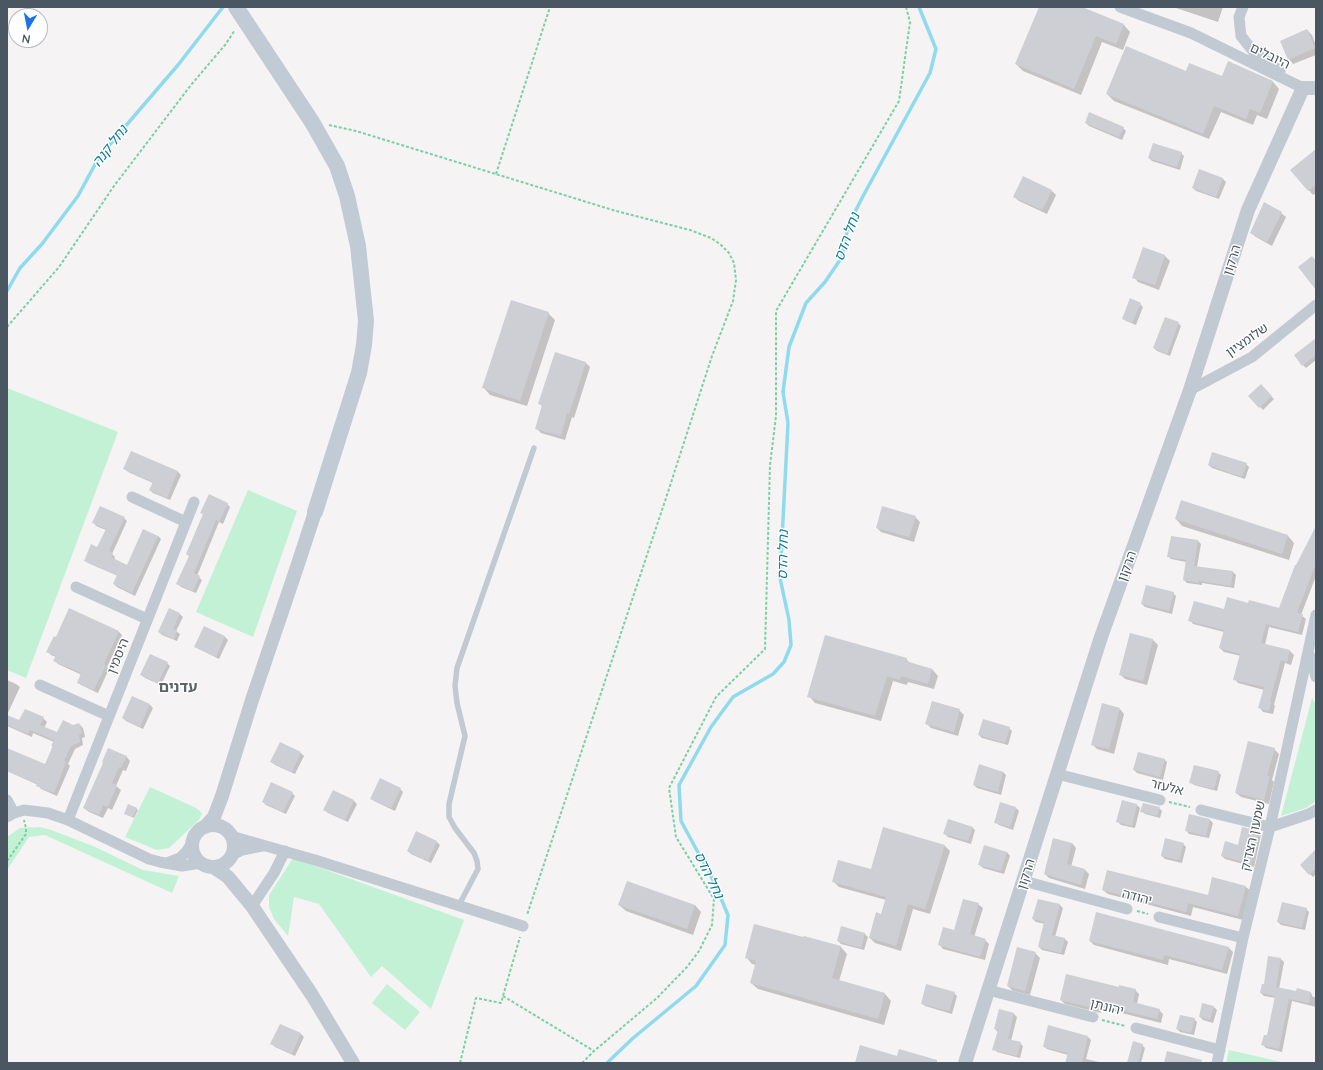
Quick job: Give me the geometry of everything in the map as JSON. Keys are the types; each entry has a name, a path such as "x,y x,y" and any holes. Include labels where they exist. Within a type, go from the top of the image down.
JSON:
{"main road":[{"path":"240,13 312,122 337,166 347,196 358,246 366,321 364,346 359,373 315,512"}],"street":[{"name":"היובלים","path":"1120,7 1191,33 1310,88"},
{"name":"היובלים","path":"1243,7 1239,17 1241,36 1253,51 1310,88"},
{"name":"הרקון","path":"965,1063 1101,637 1190,390 1248,210 1310,88"},
{"name":"שלומציון","path":"1190,390 1252,357 1316,305"},
{"path":"132,497 186,522"},
{"name":"היסמין","path":"68,820 194,502"},
{"path":"166,864 180,858 193,842 197,833 214,817 315,512"},
{"path":"76,587 147,619"},
{"name":"שמעון הצדיק","path":"1217,1063 1243,938 1270,827 1316,615"},
{"path":"1308,653 1316,677"},
{"path":"40,685 109,716"},
{"name":"אלעזר","path":"1057,774 1160,800"},
{"path":"222,796 223,816 234,845 232,872 238,888"},
{"path":"7,800 14,814 35,811 48,813 68,820 149,859 166,864 182,866 223,864 232,856 254,847 267,846"},
{"path":"1201,810 1270,827 1309,814 1316,810"},
{"path":"205,827 217,826 223,828 229,834 523,926"},
{"path":"193,842 194,854 197,859 225,874 252,906 312,995 353,1063"},
{"path":"252,906 274,873 285,851"},
{"name":"יהודה","path":"1024,882 1127,909"},
{"name":"יהודה","path":"1159,917 1243,938"},
{"name":"יהונתן","path":"988,990 1093,1017"},
{"name":"יהונתן","path":"1136,1028 1220,1050"}],"lane":[{"path":"459,905 478,869 474,853 455,828 449,817 449,804 465,736 457,703 455,686 457,668 534,448"}],"path":[{"path":"496,174 550,7"},
{"path":"582,1063 594,1051 657,998 687,967 699,951 712,925 714,899 676,837 669,788 716,697 765,649 770,465 776,416 776,311 899,102 910,22 906,7"},
{"path":"7,327 59,267 114,186 225,45 240,13"},
{"path":"312,122 356,131 616,211 690,230 711,238 720,244 729,253 734,263 736,280 733,301 712,356 523,926 501,1003 476,998 460,1063"},
{"name":"אלעזר","path":"1160,800 1201,810"},
{"path":"7,861 26,834 25,822 14,814"},
{"name":"יהודה","path":"1127,909 1159,917"},
{"path":"503,996 594,1051"},
{"name":"יהונתן","path":"1093,1017 1136,1028"}],"green space":[{"path":"7,388 118,432 26,678 7,670"},
{"path":"248,490 297,511 253,637 196,612"},
{"path":"1312,698 1316,705 1316,801 1306,808 1281,816"},
{"path":"150,787 196,808 202,813 199,820 169,848 157,850 125,837"},
{"path":"40,827 93,846 143,870 179,876 172,893 45,835 29,837 7,870 7,837 20,828"},
{"path":"293,858 464,920 431,1009 382,966 371,977 319,904 294,897 288,936 274,919 269,907 269,895"},
{"path":"387,984 420,1012 405,1030 372,1003"},
{"path":"1229,1050 1286,1063 1226,1063"}],"building":[{"path":"1039,7 1082,7 1124,24 1116,44 1096,36 1074,89 1015,64"},
{"path":"1307,29 1315,48 1288,60 1280,41"},
{"path":"1126,46 1186,71 1189,63 1222,76 1228,61 1273,81 1260,113 1250,109 1246,119 1214,106 1203,134 1106,94"},
{"path":"1089,112 1124,127 1119,137 1085,123"},
{"path":"1153,143 1182,152 1177,167 1148,158"},
{"path":"1316,149 1316,185 1308,191 1290,170"},
{"path":"1199,169 1223,178 1216,197 1192,188"},
{"path":"1023,176 1052,190 1042,210 1013,197"},
{"path":"1264,202 1282,212 1267,242 1250,233"},
{"path":"1143,247 1165,255 1155,285 1132,278"},
{"path":"1312,256 1316,261 1316,290 1298,267"},
{"path":"1130,298 1141,303 1132,323 1122,319"},
{"path":"511,300 549,312 520,401 482,388"},
{"path":"1165,317 1179,322 1167,354 1153,348"},
{"path":"1316,338 1316,355 1302,366 1294,355"},
{"path":"555,352 586,362 569,414 567,413 561,436 535,429 542,405 538,404"},
{"path":"1261,384 1272,396 1259,408 1248,396"},
{"path":"131,451 178,471 167,498 149,490 153,482 123,469"},
{"path":"1212,452 1247,463 1242,477 1208,465"},
{"path":"209,494 228,503 219,522 216,520 194,573 200,576 193,591 176,584 189,556 186,554 203,514 200,513"},
{"path":"1181,500 1288,535 1282,554 1175,519"},
{"path":"100,506 125,517 109,551 113,553 111,557 127,565 143,529 158,536 132,593 113,584 117,575 84,561 91,544 97,547 106,529 92,523"},
{"path":"882,506 916,516 909,537 876,528"},
{"path":"1316,526 1316,563 1297,613 1303,614 1298,632 1266,624 1261,643 1290,650 1287,662 1281,660 1270,701 1269,711 1258,708 1264,687 1233,680 1240,654 1219,648 1224,630 1188,621 1194,601 1224,609 1227,597 1248,603 1249,600 1279,608 1295,565"},
{"path":"1171,536 1198,540 1194,566 1233,571 1231,586 1183,580 1186,560 1167,557"},
{"path":"1146,585 1174,592 1169,611 1141,604"},
{"path":"69,608 119,631 104,664 106,665 94,690 77,683 81,673 53,661 56,656 46,652 54,636 56,637"},
{"path":"169,608 180,613 173,629 177,630 174,639 158,632"},
{"path":"204,626 225,636 216,657 194,647"},
{"path":"1130,633 1153,639 1143,681 1119,675"},
{"path":"825,635 907,658 906,661 932,669 928,684 901,676 900,680 887,676 875,716 807,697"},
{"path":"150,654 168,662 158,683 140,675"},
{"path":"132,696 150,704 140,727 122,718"},
{"path":"932,701 960,709 954,732 925,724"},
{"path":"1102,703 1120,708 1109,749 1091,745"},
{"path":"25,709 44,717 40,725 57,732 63,720 73,725 79,723 82,733 79,735 80,742 71,746 64,761 66,762 54,793 36,786 37,784 7,771 7,748 45,764 53,746 51,746 54,740 30,730 28,734 7,725 7,715 19,720"},
{"path":"983,719 1010,727 1005,743 978,735"},
{"path":"1248,741 1275,748 1267,776 1270,776 1264,800 1235,793"},
{"path":"280,742 301,752 292,772 270,762"},
{"path":"108,748 127,756 121,768 119,767 112,783 117,785 108,807 103,805 99,815 83,808"},
{"path":"1138,752 1165,759 1160,777 1133,770"},
{"path":"979,764 1003,772 998,792 973,785"},
{"path":"1194,765 1219,771 1214,789 1189,783"},
{"path":"380,778 401,788 391,808 370,799"},
{"path":"271,782 293,792 283,812 262,802"},
{"path":"333,790 354,800 345,820 323,810"},
{"path":"1122,800 1137,804 1132,826 1116,822"},
{"path":"1000,802 1016,807 1010,827 994,823"},
{"path":"1143,803 1160,807 1157,816 1140,812"},
{"path":"128,804 137,808 133,817 124,814"},
{"path":"1189,814 1210,819 1206,836 1185,831"},
{"path":"948,819 973,827 968,841 943,834"},
{"path":"883,827 945,845 925,909 908,904 896,946 869,938 876,912 881,914 886,897 832,882 838,860 871,869"},
{"path":"1242,827 1259,831 1251,864 1221,856 1225,841 1238,845"},
{"path":"416,831 437,841 428,861 407,851"},
{"path":"1053,838 1072,843 1067,864 1085,869 1081,885 1044,874"},
{"path":"1165,838 1184,843 1179,860 1161,856"},
{"path":"984,845 1007,852 1001,871 978,865"},
{"path":"1316,849 1316,868 1309,875 1300,865"},
{"path":"1107,870 1208,895 1212,877 1246,886 1238,916 1188,903 1186,912 1102,890"},
{"path":"627,881 695,905 687,929 618,905"},
{"path":"963,899 979,903 970,934 986,939 980,957 938,945 943,927 954,930"},
{"path":"1038,899 1060,904 1052,935 1065,938 1061,953 1038,947 1044,922 1032,919"},
{"path":"1282,902 1307,908 1302,928 1277,922"},
{"path":"1096,912 1229,947 1222,970 1164,955 1163,960 1089,941"},
{"path":"754,924 841,946 832,978 885,993 878,1019 750,983 756,961 745,958"},
{"path":"841,926 865,933 861,948 837,941"},
{"path":"1017,947 1036,952 1025,991 1007,986"},
{"path":"1268,956 1281,958 1276,987 1296,991 1297,988 1311,992 1309,1003 1289,999 1279,1049 1261,1045 1264,1035 1267,1035 1275,996 1260,993 1262,984 1264,984"},
{"path":"1066,974 1119,987 1119,985 1136,989 1133,1002 1160,1009 1157,1019 1098,1004 1097,1009 1060,1000"},
{"path":"926,984 955,992 949,1011 921,1004"},
{"path":"1202,1003 1214,1006 1210,1020 1199,1017"},
{"path":"999,1009 1014,1013 1008,1039 1021,1042 1017,1056 992,1050 998,1030 994,1029"},
{"path":"1180,1015 1195,1018 1191,1033 1176,1029"},
{"path":"280,1024 301,1033 292,1054 270,1044"},
{"path":"1048,1025 1088,1036 1082,1063 1065,1063 1068,1053 1043,1047"},
{"path":"1133,1041 1143,1044 1138,1063 1127,1063"},
{"path":"860,1045 897,1056 899,1049 937,1060 937,1063 855,1063"},
{"path":"1167,1051 1202,1060 1201,1063 1164,1063"}],"waterway":[{"name":"נחל קנה","path":"7,291 20,268 42,244 78,196 99,157 178,65 223,7"},
{"name":"נחל הדס","path":"607,1063 632,1039 696,986 725,945 728,915 714,882 681,821 679,785 711,727 733,697 773,674 784,662 791,645 789,620 780,578 788,423 783,392 789,347 806,303 825,282 842,257 848,226 930,73 936,49 919,7"}],"district":[{"name":"עדנים","path":"178,687"}]}
